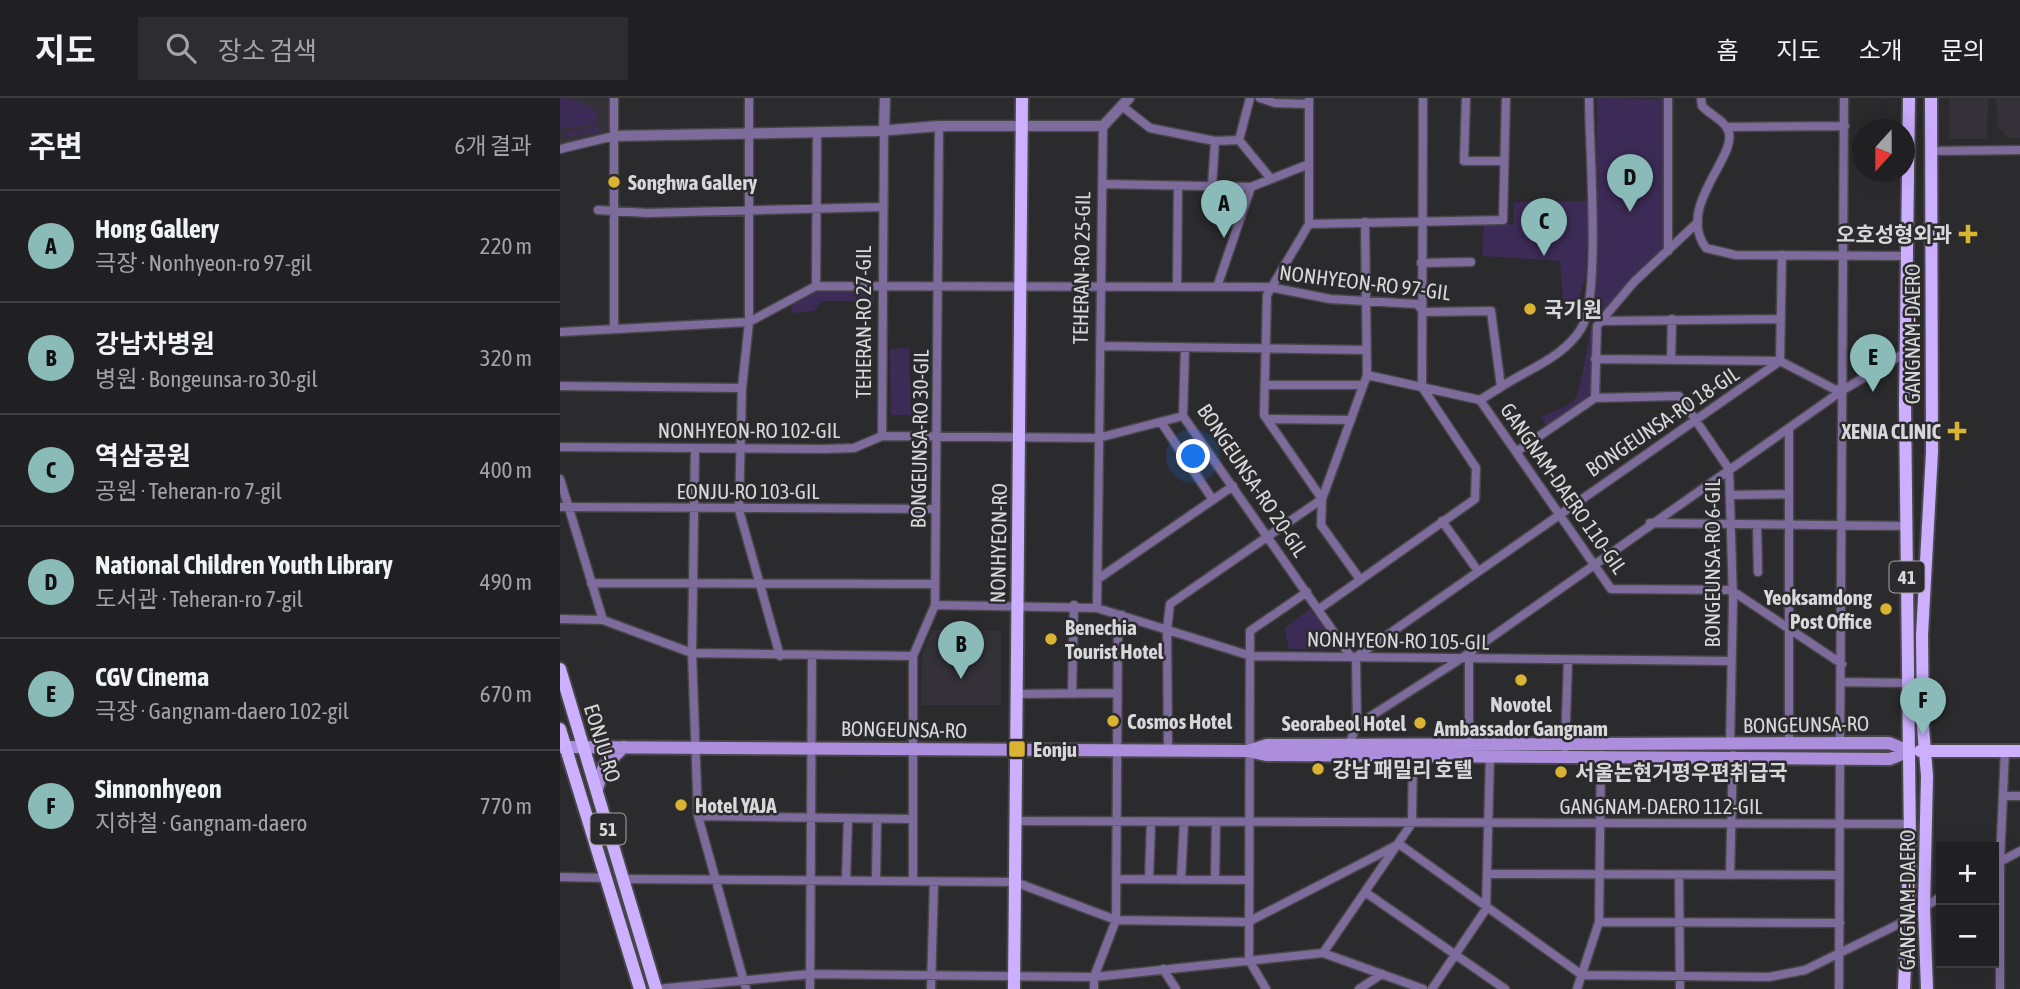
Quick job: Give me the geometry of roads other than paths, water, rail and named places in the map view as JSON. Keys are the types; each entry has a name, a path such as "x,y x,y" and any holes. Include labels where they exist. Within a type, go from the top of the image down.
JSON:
{"main road":[{"name":"NONHYEON-RO","path":"1014,983 1018,285 1022,98"},
{"name":"GANGNAM-DAERO","path":"1904,989 1910,824 1905,353 1909,256 1909,98"},
{"name":"GANGNAM-DAERO","path":"1927,989 1924,907 1926,751 1923,727 1922,635 1932,453 1931,98"},
{"name":"EONJU-RO","path":"560,669 657,989"},
{"name":"EONJU-RO","path":"560,729 563,747 607,878 640,989"},
{"name":"BONGEUNSA-RO","path":"1248,751 1266,744 1469,744 1601,751 1840,750 1889,743 1909,751"},
{"name":"BONGEUNSA-RO","path":"1732,750 1788,744 1840,750"},
{"name":"BONGEUNSA-RO","path":"563,747 1168,750 1248,751 1266,755 1490,755 1565,750"},
{"path":"597,789 604,766 624,747"},
{"path":"1909,751 2020,751"}],"street":[{"path":"614,98 614,329"},
{"path":"749,98 749,322 741,388 739,510 780,656"},
{"name":"TEHERAN-RO 27-GIL","path":"882,436 885,98"},
{"path":"1239,140 1250,98"},
{"path":"1260,98 1275,103 1309,101 1309,223 1269,287 1264,415 1322,499"},
{"path":"1319,609 1359,578 1475,499 1476,468 1422,387 1423,98"},
{"path":"1466,98 1464,161 1504,161"},
{"path":"1309,223 1503,220 1506,98"},
{"path":"1480,400 1534,369 1559,351 1583,327 1591,282 1589,98"},
{"path":"1668,98 1668,251"},
{"path":"1701,98 1702,106 1727,127 1730,136 1729,150 1704,190 1698,222 1702,243 1716,253 1909,256"},
{"path":"1839,989 1844,98"},
{"path":"560,149 614,136 884,130 939,126 1102,126 1125,102 1150,128 1215,141 1239,140"},
{"name":"BONGEUNSA-RO 30-GIL","path":"913,881 913,656 935,605 939,126"},
{"name":"TEHERAN-RO 25-GIL","path":"1097,608 1102,126"},
{"path":"1727,127 1845,126"},
{"path":"560,332 749,322 816,286 817,132"},
{"path":"1239,140 1270,179"},
{"path":"1212,186 1215,141"},
{"path":"1931,151 2020,150"},
{"path":"1101,184 1251,187 1309,164"},
{"path":"1177,286 1178,186"},
{"path":"1217,286 1251,187"},
{"path":"598,210 748,211 882,207"},
{"path":"1359,578 1321,525 1322,499 1367,375 1365,222"},
{"path":"1516,452 1595,398 1597,326 1619,297 1698,222"},
{"path":"1780,361 1782,255"},
{"path":"1422,263 1471,262"},
{"name":"NONHYEON-RO 97-GIL","path":"816,286 1269,287 1366,303 1418,304 1424,312 1491,311 1501,387"},
{"path":"1671,360 1672,319"},
{"path":"1601,321 1781,319"},
{"path":"1100,346 1365,350"},
{"name":"BONGEUNSA-RO 20-GIL","path":"1185,348 1183,416 1354,657"},
{"path":"1357,725 1465,658 1650,523 1843,390 1905,353"},
{"path":"1595,359 1780,361 1834,389 1843,390"},
{"name":"BONGEUNSA-RO 18-GIL","path":"1354,657 1780,361"},
{"name":"GANGNAM-DAERO 110-GIL","path":"1367,375 1480,400 1611,589 1731,590"},
{"path":"1266,385 1363,385"},
{"path":"560,386 741,388"},
{"name":"BONGEUNSA-RO 6-GIL","path":"1595,398 1679,396 1729,469 1732,750 1730,875"},
{"name":"NONHYEON-RO 102-GIL","path":"560,447 855,448 882,436 1098,438 1183,416"},
{"path":"1267,419 1351,420"},
{"path":"1161,422 1213,500"},
{"path":"1788,744 1789,429"},
{"path":"695,448 692,653 698,816 746,986"},
{"path":"560,479 564,506 603,620"},
{"path":"1098,579 1233,486"},
{"path":"1730,495 1789,495"},
{"path":"1168,750 1167,630 1170,604 1322,499"},
{"name":"EONJU-RO 103-GIL","path":"564,506 739,510 936,509"},
{"path":"1442,521 1478,571"},
{"path":"1650,523 1906,526"},
{"path":"1757,526 1758,572"},
{"path":"591,583 935,584"},
{"path":"1731,590 1842,664"},
{"path":"1266,989 1249,960 1250,631 1307,592"},
{"name":"NONHYEON-RO 105-GIL","path":"935,605 1074,605 1097,608 1251,656 1730,661"},
{"path":"1072,694 1074,605"},
{"path":"1094,989 1094,977 1116,920 1118,622 1122,615"},
{"path":"560,619 603,620 692,653 913,656"},
{"path":"810,989 812,656"},
{"path":"1349,744 1357,725 1354,657"},
{"path":"1465,658 1469,744"},
{"path":"1565,750 1568,660"},
{"path":"1841,682 1908,683"},
{"path":"1015,694 1117,693"},
{"path":"1999,844 2005,750"},
{"path":"1577,989 1598,922 1601,751"},
{"path":"1323,953 1412,823 1413,755"},
{"path":"1432,989 1486,909 1490,755"},
{"path":"2004,796 2020,796"},
{"path":"698,816 911,819"},
{"path":"846,879 848,818"},
{"path":"876,880 877,819"},
{"name":"GANGNAM-DAERO 112-GIL","path":"1014,821 1910,824"},
{"path":"1181,880 1184,822"},
{"path":"1149,879 1151,823"},
{"path":"1215,879 1216,823"},
{"path":"1399,844 1486,909 1582,975 1769,977 1805,970 1905,921"},
{"path":"623,879 1015,882 1116,920 1248,922 1399,844"},
{"path":"1999,862 2020,850"},
{"path":"1487,874 1839,875"},
{"path":"1679,875 1680,989"},
{"path":"560,877 607,878"},
{"path":"1116,879 1249,880"},
{"path":"931,989 934,881"},
{"path":"1365,892 1504,989"},
{"path":"1924,907 1936,900"},
{"path":"1998,905 2000,989"},
{"path":"1598,922 1840,923"},
{"path":"657,989 746,986 810,974 931,976 1014,983 1323,953 1423,989"},
{"path":"1163,969 1176,989"},
{"path":"1359,989 1382,974"}],"place":[{"name":"Songhwa Gallery","path":"614,182"},
{"name":"National Children Youth Library","path":"1630,212"},
{"name":"오호성형외과","path":"1968,234"},
{"name":"Hong Gallery","path":"1224,238"},
{"name":"역삼공원","path":"1544,256"},
{"name":"국기원","path":"1530,309"},
{"name":"CGV Cinema","path":"1873,392"},
{"name":"XENIA CLINIC","path":"1957,431"},
{"name":"Yeoksamdong Post Office","path":"1886,609"},
{"name":"Benechia Tourist Hotel","path":"1051,639"},
{"name":"강남차병원","path":"961,679"},
{"name":"Novotel Ambassador Gangnam","path":"1521,680"},
{"name":"Cosmos Hotel","path":"1113,721"},
{"name":"Seorabeol Hotel","path":"1420,723"},
{"name":"Sinnonhyeon","path":"1923,735"},
{"name":"Eonju","path":"1017,749"},
{"name":"강남 패밀리 호텔","path":"1318,769"},
{"name":"서울논현거평우편취급국","path":"1561,772"},
{"name":"Hotel YAJA","path":"681,805"}]}
